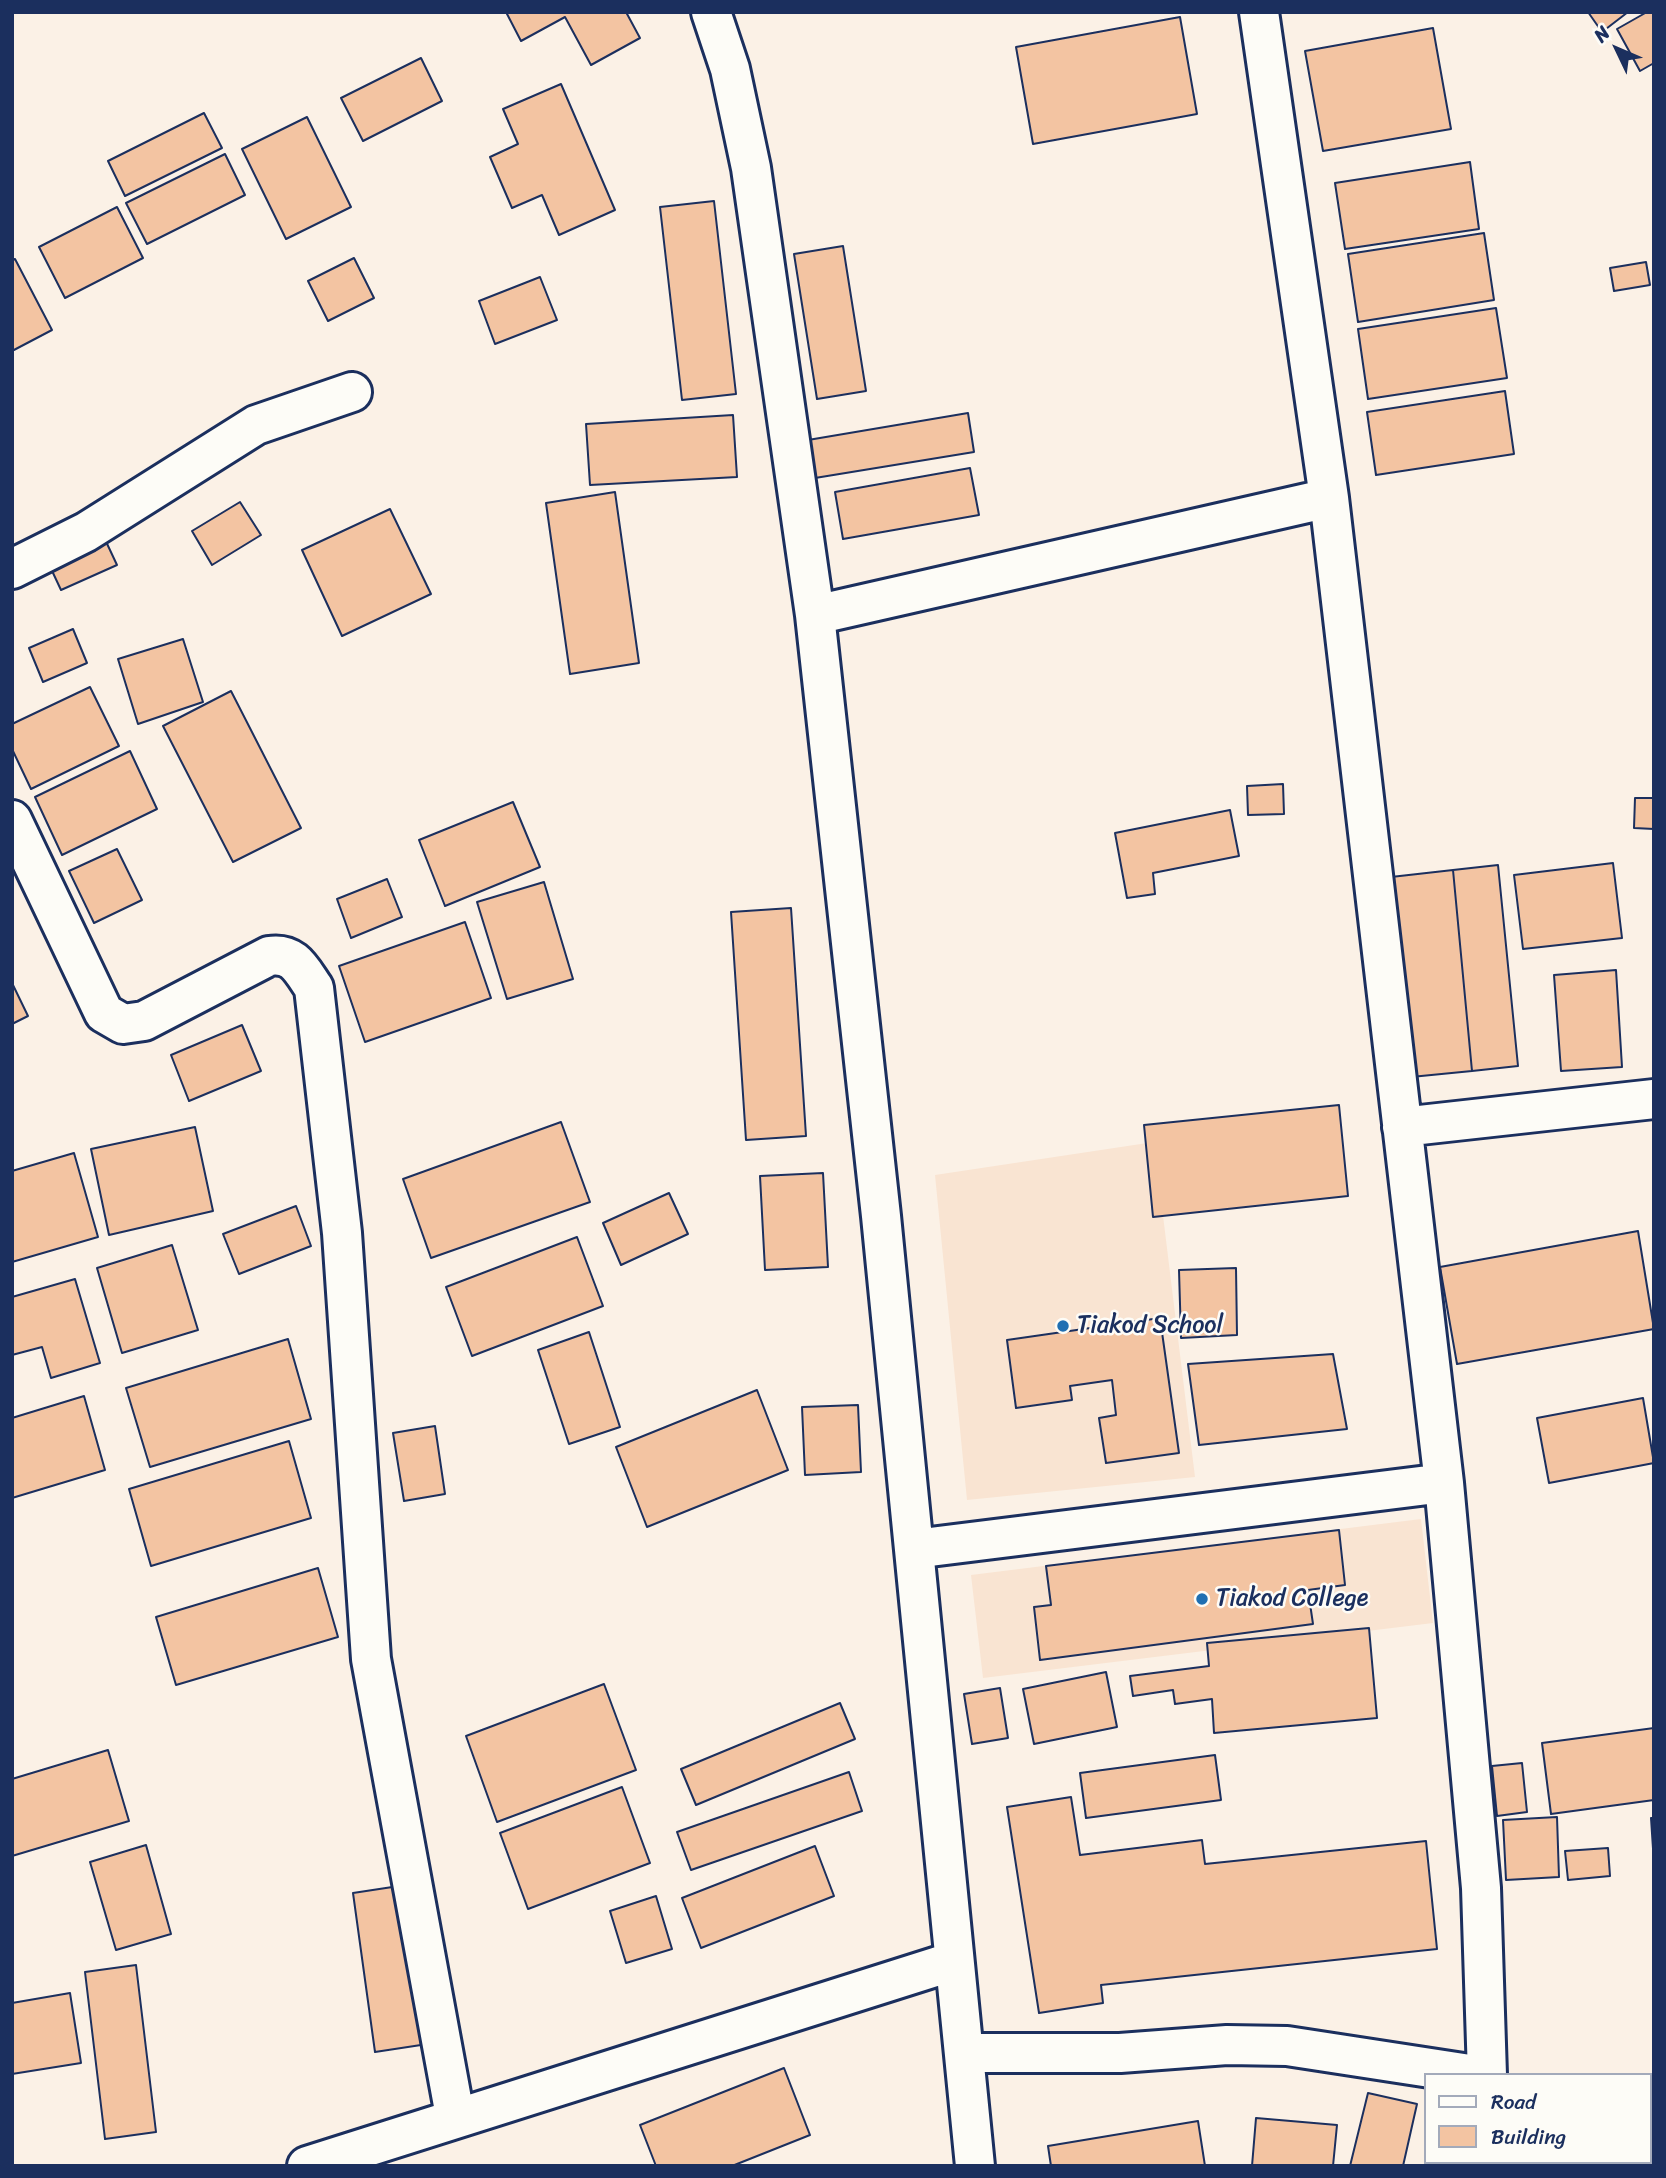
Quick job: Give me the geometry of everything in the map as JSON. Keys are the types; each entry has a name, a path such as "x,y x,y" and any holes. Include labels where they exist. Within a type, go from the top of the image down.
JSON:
{"street":[{"path":"711,12 730,69 751,168 815,615 914,1549 975,2166"},
{"path":"1259,12 1329,498 1444,1483 1481,1888 1476,2073"},
{"path":"12,569 86,532 256,425 352,392"},
{"path":"815,615 1329,498"},
{"path":"12,820 104,1013 123,1024 144,1021 269,956 282,954 294,959 314,988 342,1233 371,1659 455,2116"},
{"path":"1402,1127 1654,1099"},
{"path":"914,1549 1444,1483"},
{"path":"307,2166 393,2151 455,2116 954,1961"},
{"path":"964,2053 1120,2053 1227,2045 1287,2046 1469,2073"}],"shaded area":[{"name":"Tiakod School","path":"1154,1142 1195,1477 967,1500 935,1175"},
{"name":"Tiakod College","path":"1421,1519 1433,1623 983,1678 971,1575"}],"building":[{"path":"506,12 626,12 640,38 591,65 565,17 521,41"},
{"path":"1588,12 1628,12 1602,32"},
{"path":"1647,12 1654,12 1654,63 1640,71 1617,29"},
{"path":"1180,17 1197,114 1033,144 1016,47"},
{"path":"1433,28 1451,129 1323,151 1305,51"},
{"path":"421,58 442,101 363,141 341,98"},
{"path":"561,84 615,210 559,235 542,195 512,208 490,157 518,144 503,109"},
{"path":"204,113 222,148 125,196 108,161"},
{"path":"307,117 351,207 286,239 242,149"},
{"path":"225,154 245,195 147,244 126,203"},
{"path":"1470,162 1479,229 1345,249 1335,183"},
{"path":"714,201 736,394 682,400 660,207"},
{"path":"117,207 143,258 65,298 39,247"},
{"path":"1484,233 1494,300 1358,322 1348,254"},
{"path":"843,246 866,391 817,399 794,254"},
{"path":"354,258 374,298 328,321 308,281"},
{"path":"15,259 52,330 12,351 12,260"},
{"path":"1646,262 1650,285 1614,291 1610,268"},
{"path":"540,277 557,320 495,344 479,301"},
{"path":"1496,308 1507,378 1368,399 1358,329"},
{"path":"1505,391 1514,454 1376,475 1367,412"},
{"path":"968,413 974,452 815,478 808,440"},
{"path":"733,415 737,477 590,485 586,424"},
{"path":"970,468 979,515 843,539 835,492"},
{"path":"615,492 639,663 570,674 546,503"},
{"path":"240,502 261,535 212,565 192,531"},
{"path":"390,509 431,594 342,636 302,550"},
{"path":"102,533 117,565 61,590 46,558"},
{"path":"73,629 87,663 43,682 29,648"},
{"path":"183,639 203,702 138,724 118,659"},
{"path":"90,687 119,746 31,789 12,749 12,724"},
{"path":"231,691 301,828 233,862 163,726"},
{"path":"130,751 157,809 62,855 35,797"},
{"path":"1283,784 1284,814 1248,815 1247,786"},
{"path":"1635,798 1654,798 1654,829 1634,828"},
{"path":"513,802 540,867 445,906 419,840"},
{"path":"1230,810 1239,856 1153,873 1155,894 1127,898 1115,833"},
{"path":"117,849 142,900 94,923 69,871"},
{"path":"1613,863 1622,938 1523,949 1514,875"},
{"path":"1498,865 1518,1066 1472,1071 1453,870"},
{"path":"1453,870 1472,1071 1411,1077 1391,877"},
{"path":"387,879 402,917 351,938 337,899"},
{"path":"544,882 573,979 507,999 477,902"},
{"path":"791,908 806,1136 746,1140 731,912"},
{"path":"465,922 491,998 365,1042 339,966"},
{"path":"1616,970 1622,1067 1561,1071 1554,975"},
{"path":"12,983 28,1016 12,1024"},
{"path":"242,1025 261,1071 189,1101 171,1055"},
{"path":"1339,1105 1348,1196 1153,1217 1144,1125"},
{"path":"561,1122 590,1202 431,1258 403,1179"},
{"path":"195,1127 213,1211 109,1235 91,1149"},
{"path":"74,1153 98,1237 12,1262 12,1171"},
{"path":"823,1173 828,1267 765,1270 760,1176"},
{"path":"669,1193 688,1234 621,1265 603,1223"},
{"path":"296,1206 311,1246 239,1274 223,1234"},
{"path":"1638,1231 1654,1329 1457,1364 1440,1267"},
{"path":"577,1237 603,1306 472,1356 446,1287"},
{"path":"172,1245 198,1330 122,1353 97,1268"},
{"path":"1236,1268 1237,1335 1181,1338 1179,1270"},
{"path":"75,1279 100,1363 51,1378 42,1347 12,1355 12,1297"},
{"path":"1160,1318 1179,1453 1106,1463 1099,1418 1116,1415 1112,1380 1070,1386 1072,1400 1016,1408 1007,1340"},
{"path":"589,1332 620,1427 569,1444 538,1350"},
{"path":"288,1339 311,1419 150,1467 126,1388"},
{"path":"1333,1354 1347,1429 1199,1445 1188,1364"},
{"path":"757,1390 788,1470 647,1527 616,1447"},
{"path":"84,1396 105,1470 12,1498 12,1418"},
{"path":"1643,1398 1654,1463 1549,1483 1537,1418"},
{"path":"858,1405 861,1472 805,1475 802,1407"},
{"path":"435,1426 445,1494 404,1501 393,1433"},
{"path":"289,1441 311,1518 151,1566 129,1489"},
{"path":"1339,1530 1345,1585 1308,1590 1313,1624 1040,1660 1034,1607 1051,1605 1046,1566"},
{"path":"318,1568 338,1637 176,1685 156,1617"},
{"path":"1369,1628 1377,1718 1214,1733 1212,1699 1175,1704 1173,1690 1133,1696 1130,1676 1209,1666 1207,1643"},
{"path":"1106,1672 1117,1727 1034,1744 1023,1689"},
{"path":"604,1684 636,1770 497,1822 466,1736"},
{"path":"1000,1688 1008,1738 972,1744 964,1694"},
{"path":"840,1703 855,1739 696,1805 681,1769"},
{"path":"1654,1728 1654,1800 1551,1814 1542,1743"},
{"path":"108,1750 129,1821 12,1856 12,1779"},
{"path":"1215,1755 1221,1800 1086,1818 1080,1773"},
{"path":"1522,1763 1527,1812 1497,1816 1492,1766"},
{"path":"849,1772 862,1811 691,1870 677,1832"},
{"path":"622,1787 650,1863 528,1909 500,1833"},
{"path":"1071,1797 1080,1855 1202,1840 1205,1864 1426,1841 1437,1949 1101,1985 1103,2003 1039,2013 1007,1807"},
{"path":"1557,1817 1559,1877 1506,1880 1503,1820"},
{"path":"1651,1818 1654,1818 1654,1864"},
{"path":"146,1845 171,1934 116,1950 90,1862"},
{"path":"815,1846 834,1896 701,1948 682,1898"},
{"path":"1608,1848 1610,1876 1568,1880 1565,1851"},
{"path":"399,1886 421,2045 375,2052 353,1893"},
{"path":"656,1896 672,1949 626,1963 610,1911"},
{"path":"136,1965 156,2132 105,2139 85,1972"},
{"path":"70,1993 81,2063 12,2074 12,2003"},
{"path":"784,2068 810,2135 732,2166 656,2166 640,2125"},
{"path":"1368,2093 1417,2104 1403,2166 1350,2166"},
{"path":"1256,2118 1337,2125 1333,2166 1252,2166"},
{"path":"1198,2121 1205,2166 1051,2166 1048,2146"},
{"path":"1538,2164 1582,2164 1581,2166 1537,2166"}],"place":[{"name":"Tiakod School","path":"1063,1326"},
{"name":"Tiakod College","path":"1202,1599"}]}
